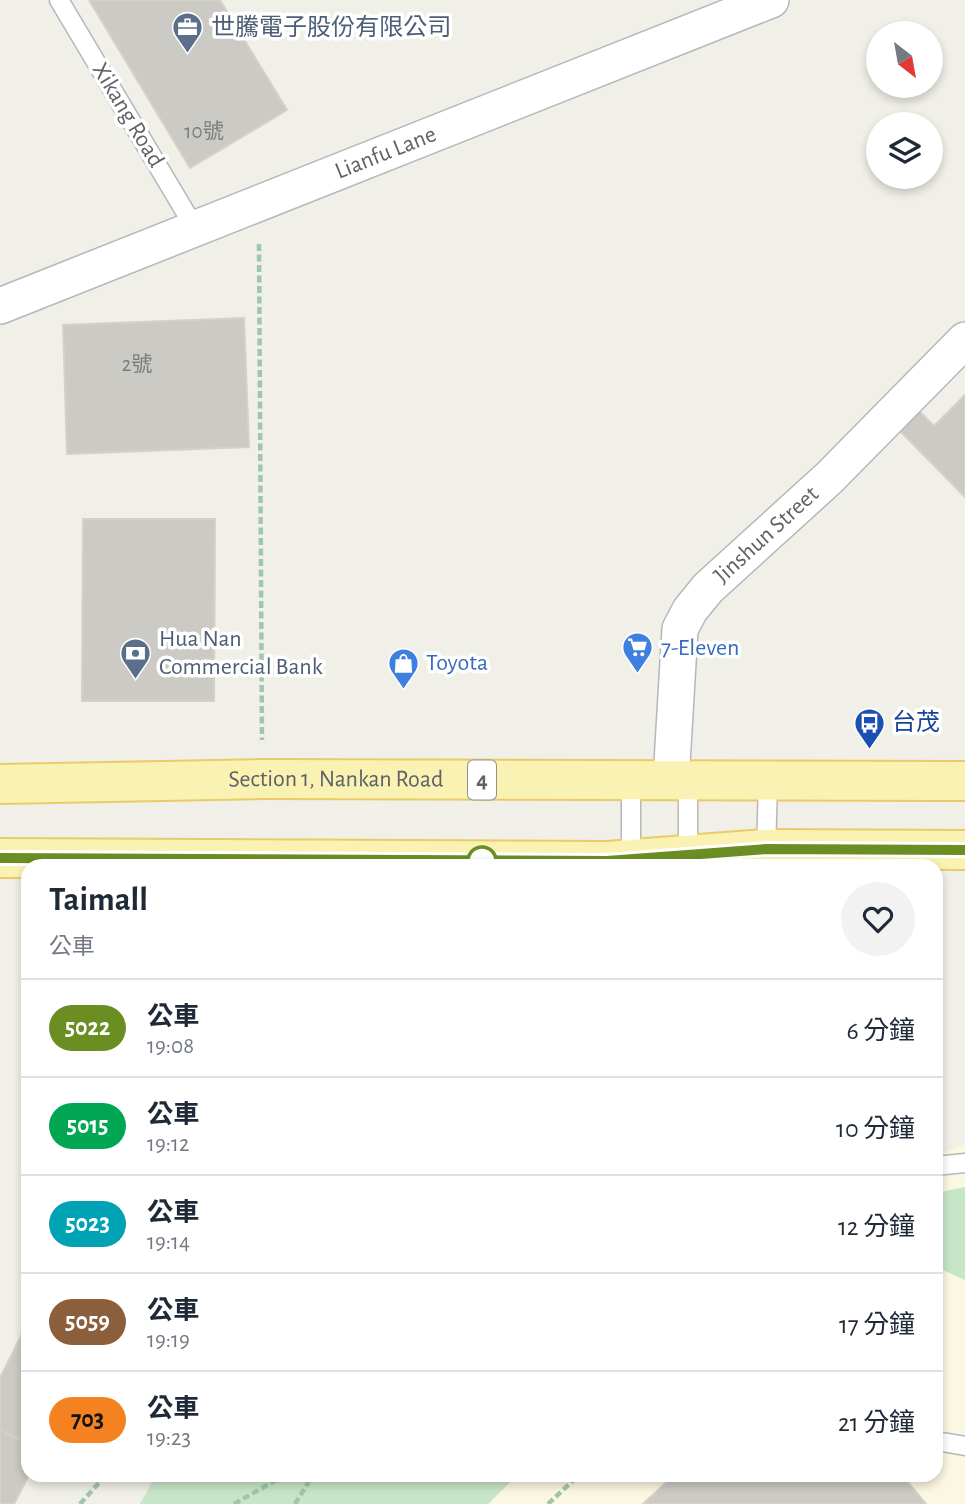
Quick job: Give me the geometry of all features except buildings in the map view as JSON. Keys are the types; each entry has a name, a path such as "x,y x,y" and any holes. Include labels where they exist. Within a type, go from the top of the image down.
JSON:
{"main road":[{"name":"Section 1, Nankan Road","path":"0,784 262,779 965,781"},
{"path":"739,859 965,850"},
{"path":"0,858 187,859"}],"street":[{"name":"Lianfu Lane","path":"0,306 771,0"},
{"name":"Jinshun Street","path":"679,780 680,629 690,610 708,588 829,478 965,340"}],"lane":[{"name":"Xikang Road","path":"59,0 196,230"},
{"path":"631,780 631,859"},
{"path":"679,780 687,859"},
{"path":"766,858 768,782"},
{"path":"943,1166 965,1163"},
{"path":"943,1444 962,1446"}],"path":[{"path":"259,205 262,779"},
{"path":"80,1504 100,1482"},
{"path":"234,1504 273,1482"},
{"path":"295,1504 308,1482"},
{"path":"548,1504 572,1482"}],"shaded area":[{"path":"965,1144 965,1504 489,1504 510,1482 943,1482 943,1153"}],"green space":[{"path":"965,1187 965,1280 943,1270 943,1192"},
{"path":"152,1482 510,1482 488,1504 140,1504"}],"bus line":[{"name":"5022","path":"634,859 766,849 965,850"},
{"name":"5022","path":"0,858 202,859"}],"place":[{"name":"世騰電子股份有限公司","path":"188,55"},
{"name":"7-Eleven","path":"638,675"},
{"name":"Hua Nan Commercial Bank","path":"136,680"},
{"name":"Toyota","path":"403,690"},
{"name":"台茂","path":"869,750"}]}
